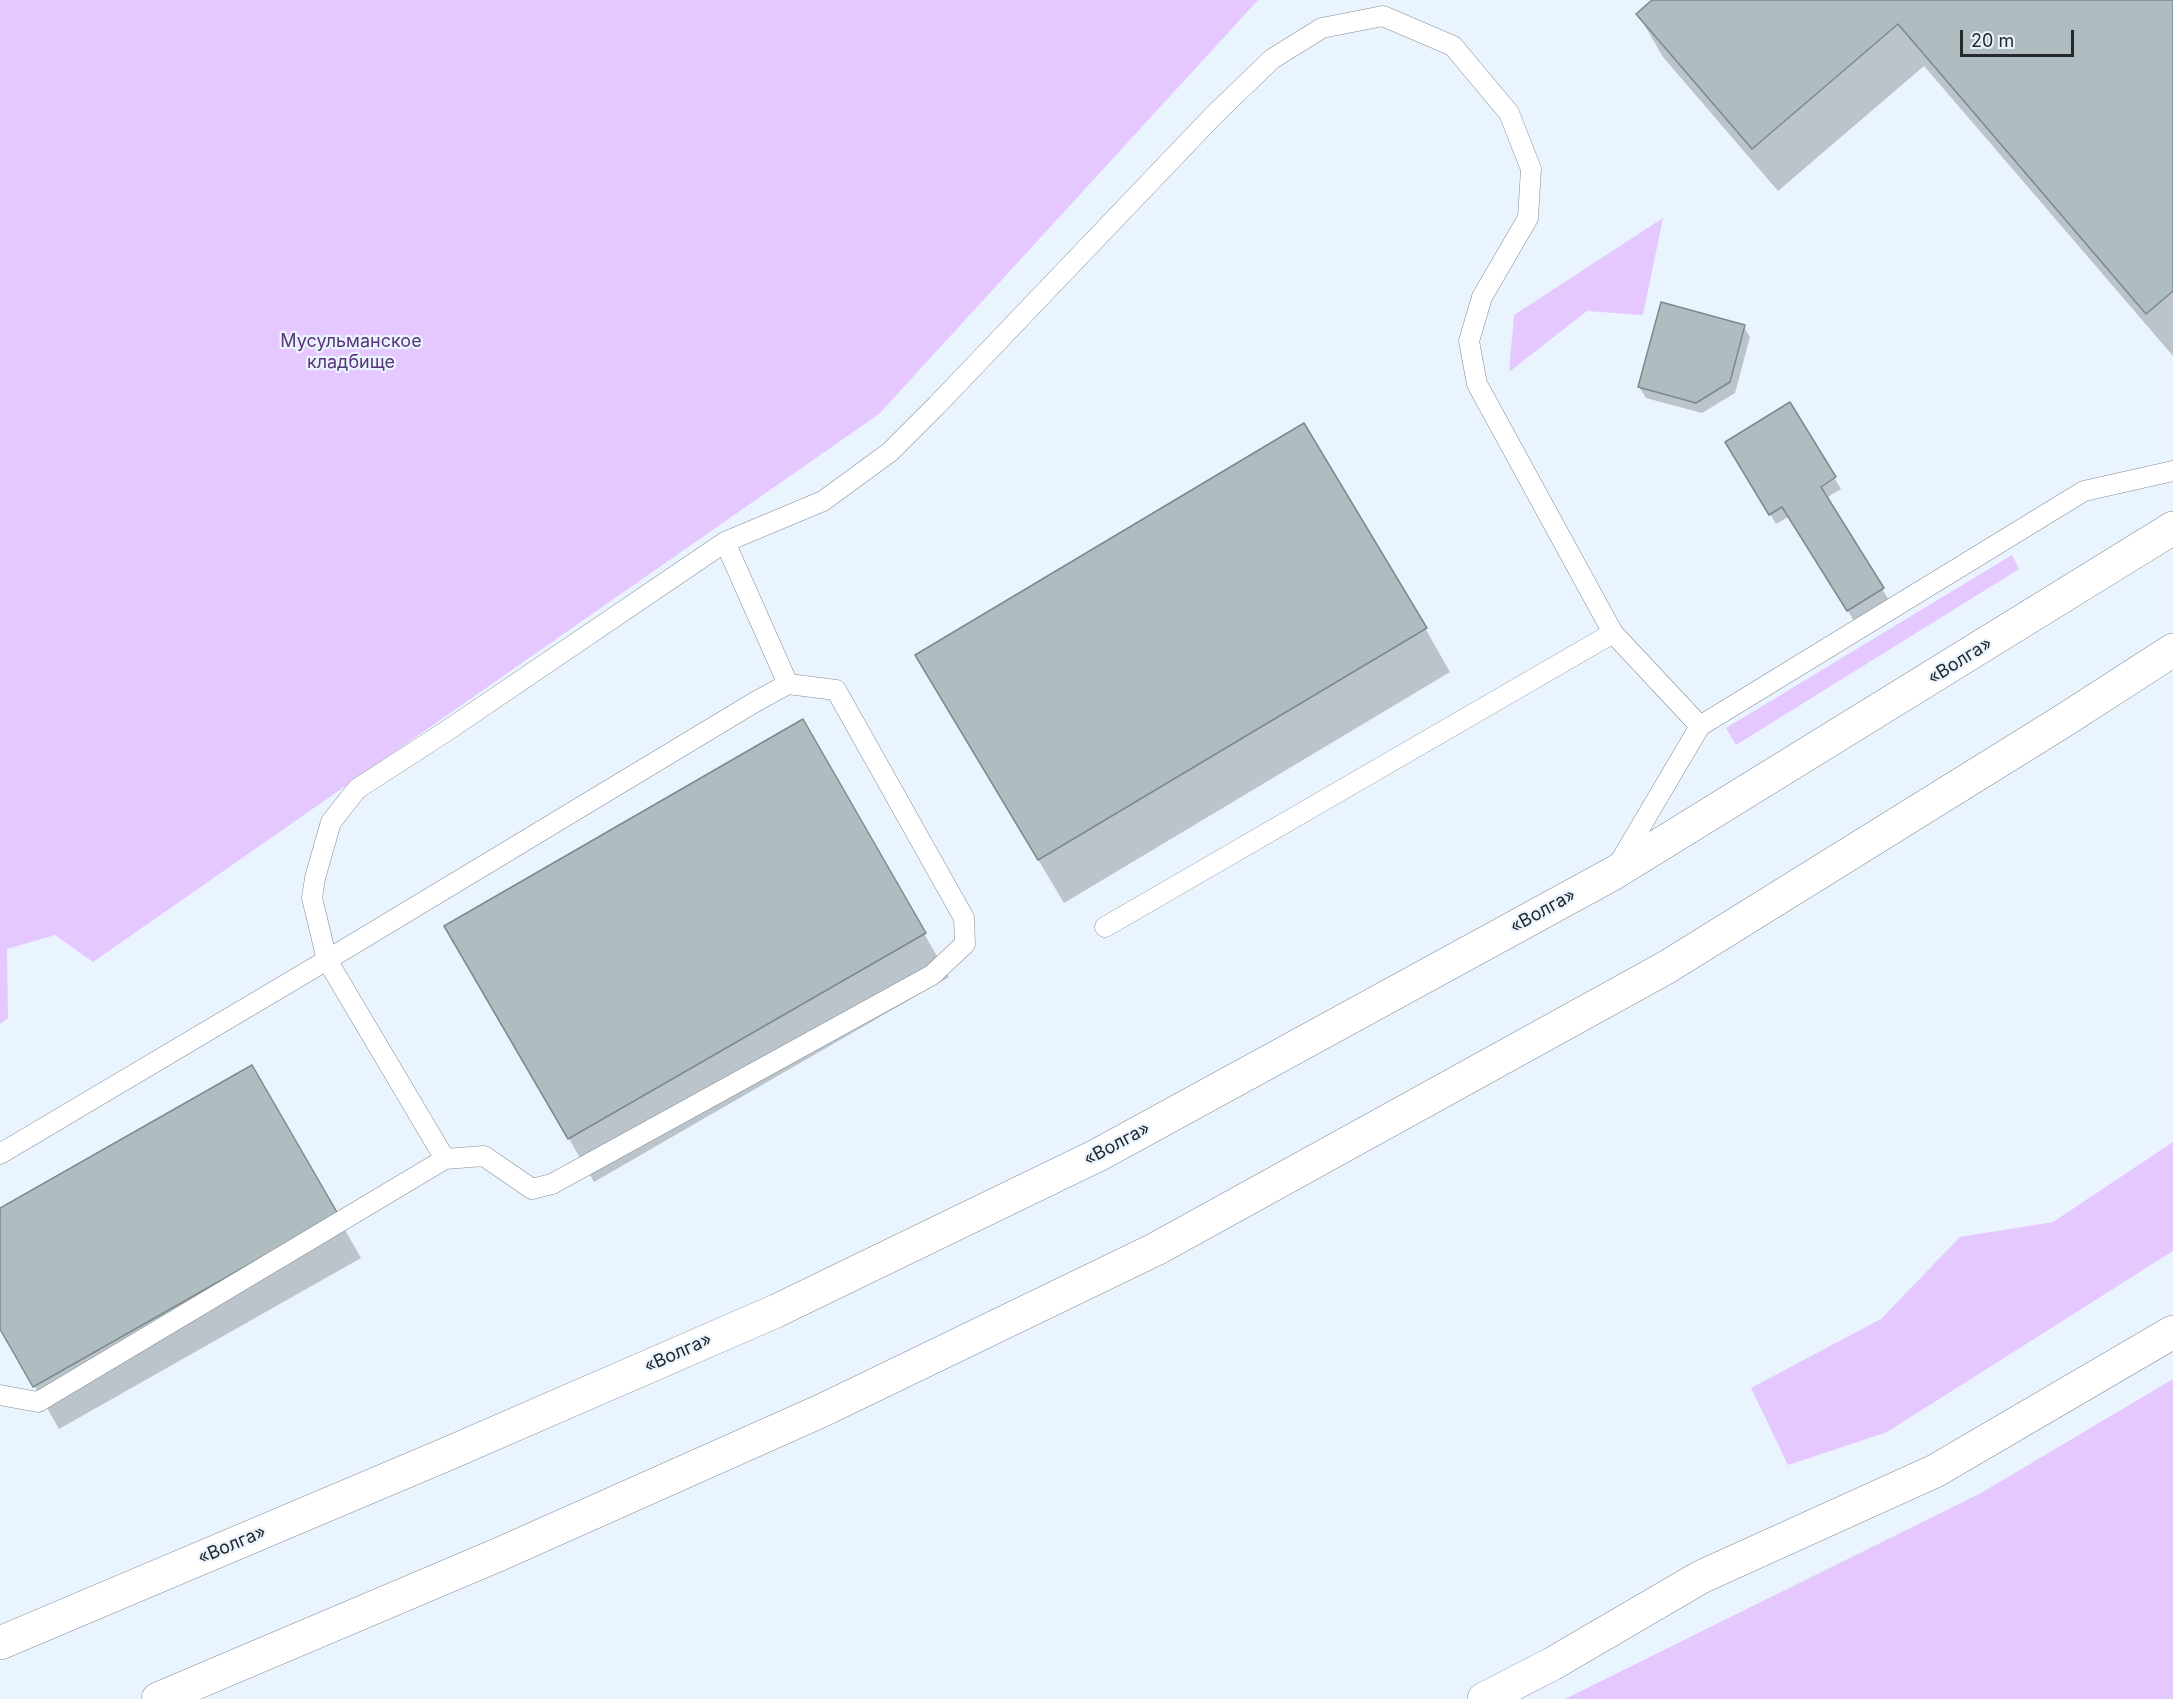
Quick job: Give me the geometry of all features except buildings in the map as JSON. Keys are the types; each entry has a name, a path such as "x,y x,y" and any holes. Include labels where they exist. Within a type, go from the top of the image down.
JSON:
{"main road":[{"name":"«Волга»","path":"0,1643 437,1459 776,1311 1098,1155 1614,873 2173,528"},
{"path":"158,1699 500,1554 823,1410 1156,1249 1667,967 2173,650"},
{"path":"1484,1699 1552,1664 1701,1576 1935,1471 2173,1332"}],"lane":[{"path":"445,1159 327,960 312,898 315,878 331,822 357,789 725,542 823,501 890,452 938,405 1214,115 1272,59 1322,28 1383,16 1454,46 1509,113 1531,169 1528,218 1482,297 1470,341 1476,384 1613,633 1700,726"},
{"path":"1614,873 1700,726 2084,491 2173,471"},
{"path":"725,542 788,684"},
{"path":"1105,927 1613,633"},
{"path":"0,1154 788,684 836,690 964,918 965,944 932,975 552,1184 532,1189 484,1156 445,1159 38,1402 0,1395"}],"green space":[{"name":"Мусульманское кладбище","path":"0,0 1258,0 879,414 93,962 55,935 7,949 8,1018 0,1024"},
{"path":"1663,218 1643,315 1587,311 1509,372 1514,315"},
{"path":"2012,555 2019,569 1736,745 1726,728"},
{"path":"2173,1142 2173,1251 1887,1432 1788,1465 1751,1388 1881,1319 1960,1237 2053,1222"},
{"path":"2173,1379 2173,1699 1565,1699 1981,1493"}]}
